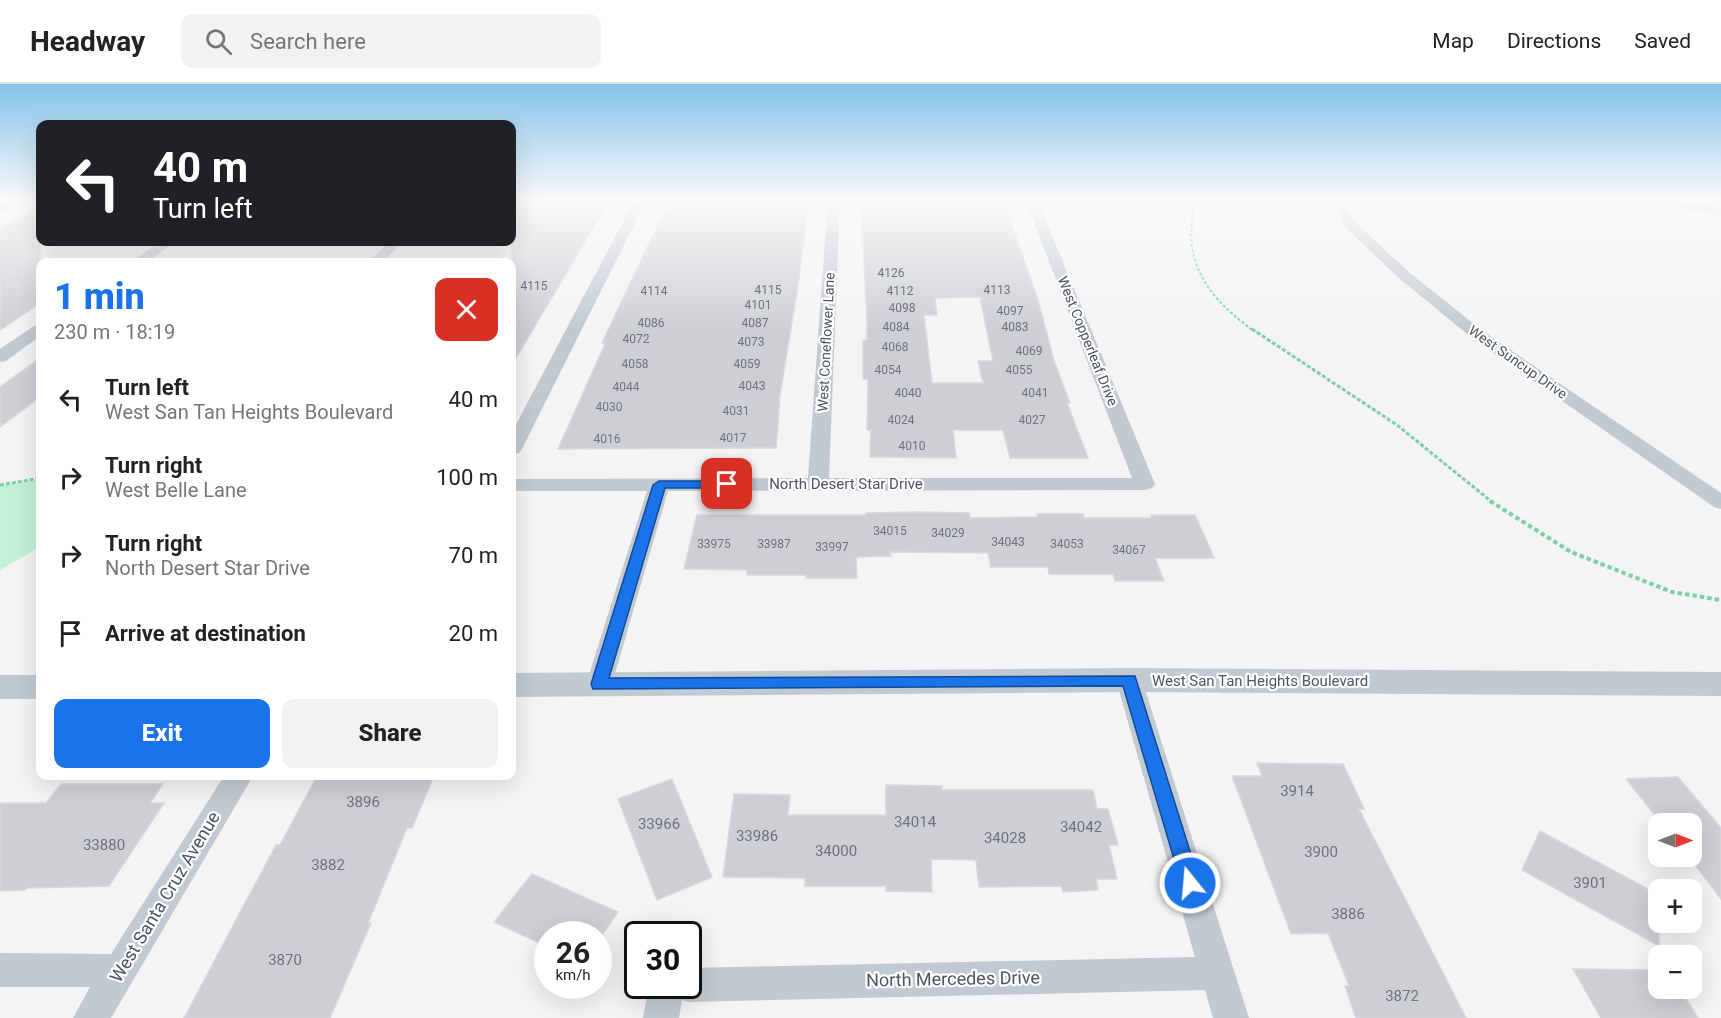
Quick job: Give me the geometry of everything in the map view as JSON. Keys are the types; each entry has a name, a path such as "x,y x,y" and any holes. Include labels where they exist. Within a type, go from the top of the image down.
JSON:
{"street":[{"path":"516,441 619,243"},
{"name":"West Coneflower Lane","path":"818,484 832,243"},
{"name":"West Copperleaf Drive","path":"1048,243 1145,484"},
{"name":"West Suncup Drive","path":"1370,243 1405,276 1478,335 1721,503"},
{"path":"144,258 162,246"},
{"path":"379,258 392,246"},
{"path":"0,357 36,332"},
{"name":"North Desert Star Drive","path":"516,485 1145,484"},
{"path":"599,684 659,485"},
{"path":"1129,680 1231,1018"},
{"name":"West San Tan Heights Boulevard","path":"516,685 1129,680 1721,684"},
{"path":"0,687 36,687"},
{"name":"West Santa Cruz Avenue","path":"91,1018 236,780"},
{"path":"0,970 120,971"},
{"name":"North Mercedes Drive","path":"702,985 1218,973"},
{"path":"661,1018 664,999"}],"path":[{"path":"1192,243 1197,268 1227,311 1264,338 1398,425 1490,501 1571,552 1672,592 1721,600"},
{"path":"0,485 36,479"}],"green space":[{"path":"36,480 36,549 0,570 0,486"}],"building":[{"path":"0,243 36,243 36,246 40,246 40,258 36,258 36,306 0,330"},
{"path":"516,243 584,243 516,358 516,258 512,258 512,246 516,246"},
{"path":"649,243 803,243 780,395 776,448 558,449 605,344 602,343"},
{"path":"863,243 1018,243 1040,307 1054,361 1070,403 1067,403 1088,458 1010,458 1003,430 953,430 956,458 870,457 871,430 867,430 868,379 863,379 863,340 867,340","holes":["980,297 993,361 978,361 983,383 932,383 924,315 937,315 935,298"]},
{"path":"36,361 36,400 0,427 0,387"},
{"path":"866,513 969,513 970,518 1038,517 1037,514 1083,514 1084,518 1152,518 1151,515 1195,515 1214,558 1155,558 1164,581 1115,581 1113,574 1049,574 1048,567 991,567 988,553 890,552 891,556 856,557 857,578 747,575 747,570 684,569 697,515 866,515"},
{"path":"1257,763 1343,764 1364,809 1359,809 1466,1018 1356,1018 1345,986 1349,986 1328,933 1291,934 1232,776 1262,776"},
{"path":"1678,777 1721,828 1721,899 1696,867 1702,867 1702,813 1653,813 1626,779"},
{"path":"672,779 712,877 657,900 618,799"},
{"path":"315,780 432,780 412,828 407,828 368,923 371,923 330,1018 184,1018 276,845 280,845"},
{"path":"61,784 163,784 150,803 164,803 109,886 0,891 0,803 46,803"},
{"path":"886,785 942,786 942,790 1093,790 1097,809 1108,809 1118,845 1109,845 1117,879 1096,879 1098,890 1063,892 1061,886 979,887 976,860 931,859 932,892 886,891 886,886 805,886 805,878 723,877 734,794 790,795 788,815 886,815"},
{"path":"1540,831 1648,889 1648,933 1659,933 1659,945 1657,945 1522,870"},
{"path":"532,874 618,912 612,921 534,921 534,941 494,922"},
{"path":"1573,969 1648,970 1648,999 1686,999 1698,1018 1601,1018"}],"route":[{"path":"727,484 659,485 599,684 1129,680 1190,883"}]}
